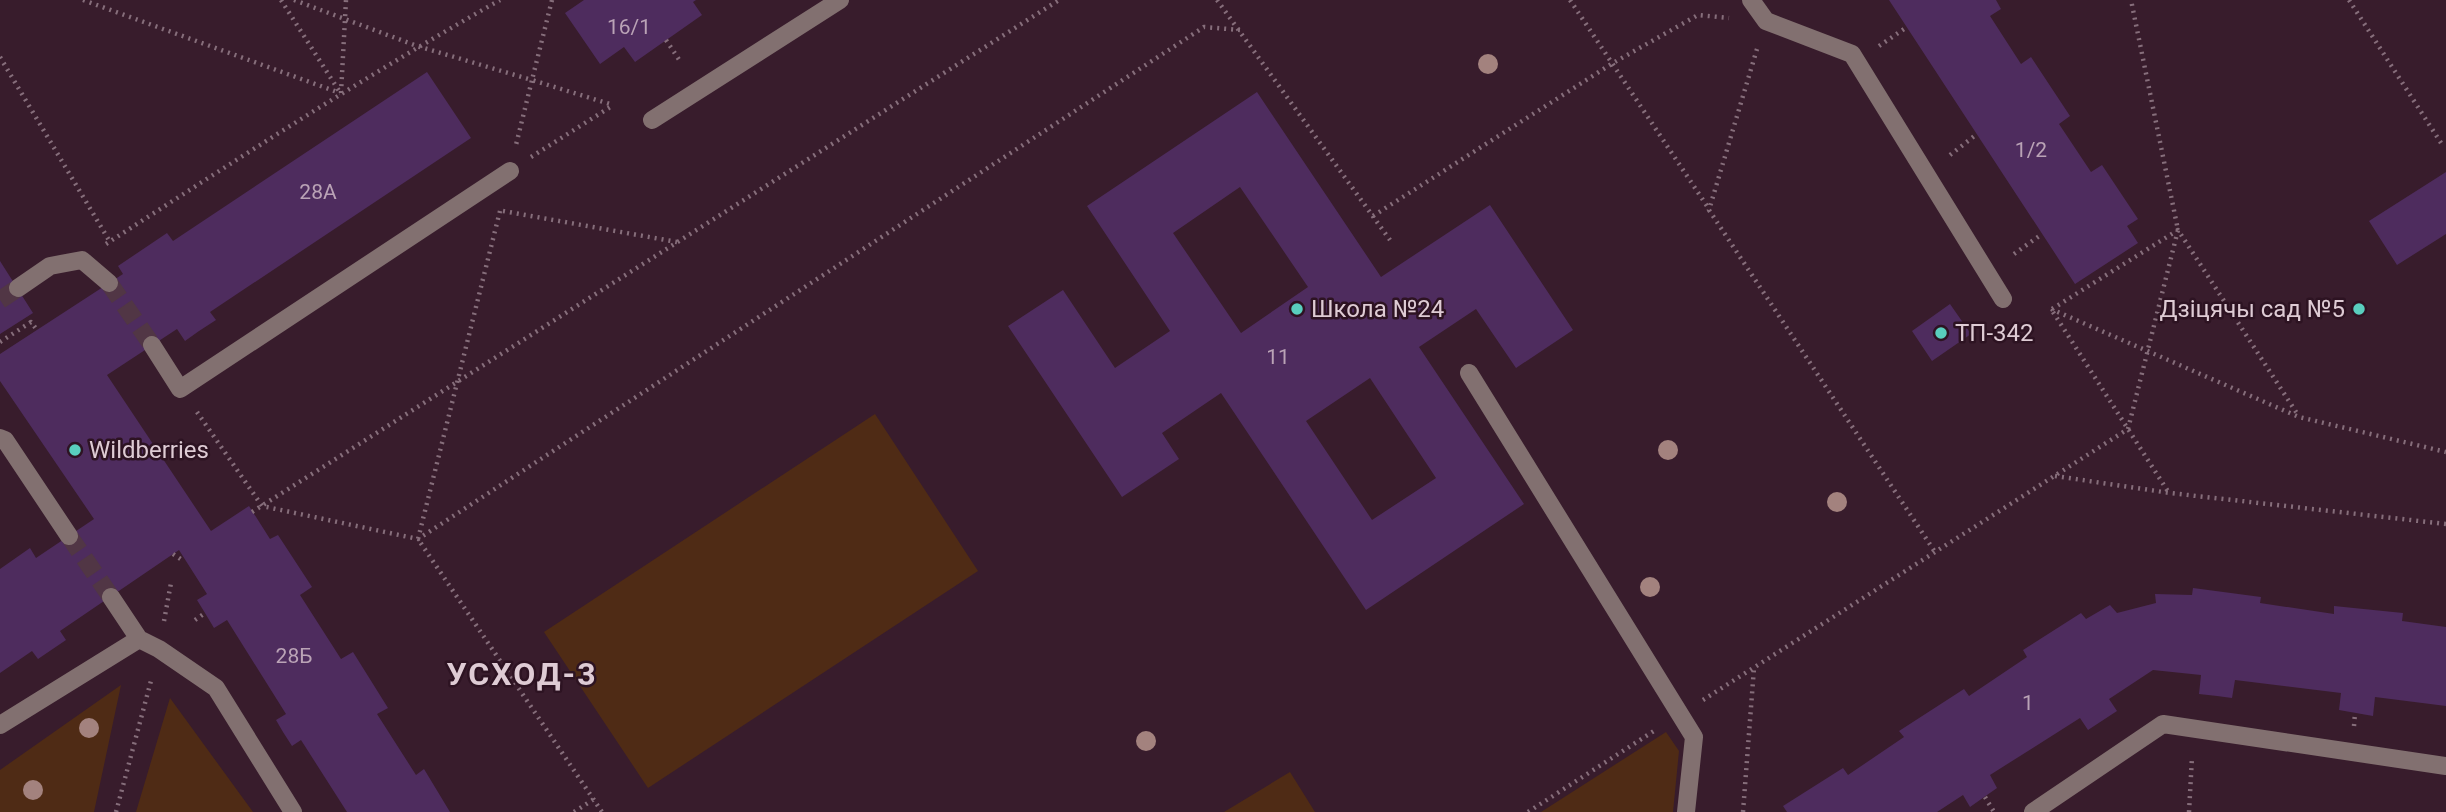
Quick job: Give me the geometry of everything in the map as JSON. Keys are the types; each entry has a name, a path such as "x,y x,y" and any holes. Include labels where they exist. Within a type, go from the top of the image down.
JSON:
{"lane":[{"path":"652,120 840,0"},
{"path":"1751,0 1766,21 1852,54 2003,299"},
{"path":"152,345 180,388 510,170"},
{"path":"18,288 50,266 82,260 109,283"},
{"path":"1469,373 1694,737 1686,812"},
{"path":"0,438 5,440 69,536"},
{"path":"111,597 139,639 159,649 216,688 293,812"},
{"path":"0,725 139,639"},
{"path":"2033,812 2163,724 2446,766"}],"path":[{"path":"83,0 341,94"},
{"path":"281,0 341,94"},
{"path":"293,0 417,46 613,106 510,170"},
{"path":"341,94 346,0"},
{"path":"82,260 417,46 500,0"},
{"path":"510,170 552,0"},
{"path":"252,512 1059,0"},
{"path":"1217,0 1390,240"},
{"path":"1570,0 1935,552"},
{"path":"2131,0 2178,230 2299,417"},
{"path":"2348,0 2443,146"},
{"path":"1373,216 1613,63 1698,15 1766,21 1709,210"},
{"path":"418,539 1205,27 1240,30"},
{"path":"1879,46 1907,27"},
{"path":"666,40 680,61"},
{"path":"0,57 110,242"},
{"path":"1950,155 1977,134"},
{"path":"418,539 500,211 677,243"},
{"path":"2051,309 2178,230"},
{"path":"1528,812 2128,429 2178,230"},
{"path":"2014,254 2042,234"},
{"path":"2051,309 2299,417 2446,452"},
{"path":"2051,309 2170,493"},
{"path":"0,342 31,322 37,330"},
{"path":"180,388 262,506 418,539 602,812"},
{"path":"2055,476 2170,493 2446,524"},
{"path":"173,554 182,560"},
{"path":"116,812 159,649 171,583"},
{"path":"195,620 205,613"},
{"path":"1743,812 1754,667"},
{"path":"2189,812 2193,729"},
{"path":"1985,797 1994,812"},
{"path":"574,812 594,799"}],"shaded area":[{"path":"875,414 978,571 648,788 544,632"},
{"path":"121,685 94,812 0,812 0,770"},
{"path":"170,698 253,812 136,812"},
{"path":"1666,732 1679,751 1673,812 1541,812"},
{"path":"1290,772 1315,812 1224,812"}],"building":[{"path":"584,0 696,0 693,2 702,15 635,62 624,47 600,64 565,13"},
{"path":"1889,0 1996,0 2001,9 1990,16 2021,64 2031,57 2070,116 2059,124 2091,172 2102,165 2138,219 2127,226 2138,243 2075,284"},
{"path":"427,72 471,138 210,312 216,320 185,341 177,329 107,375 211,531 249,506 270,539 278,535 312,587 300,595 341,659 353,652 388,708 377,714 416,775 424,769 450,812 347,812 301,740 292,746 283,732 276,720 286,714 227,620 214,628 197,600 207,594 179,550 60,631 66,640 38,659 32,651 0,673 0,569 30,548 36,558 94,519 0,381 0,354 123,274 118,266 167,233 173,241"},
{"path":"1257,92 1381,277 1490,205 1573,330 1516,368 1476,309 1419,347 1524,504 1366,610 1221,393 1162,433 1179,459 1122,497 1008,326 1063,290 1115,368 1170,331 1087,206","holes":["1240,187 1308,287 1241,333 1173,233","1370,378 1436,478 1372,520 1306,421"]},
{"path":"2446,172 2446,234 2397,265 2369,221"},
{"path":"0,261 33,313 0,334"},
{"name":"ТП-342","path":"1950,304 1971,334 1932,361 1912,331"},
{"path":"2193,588 2261,597 2260,603 2334,614 2334,606 2403,613 2402,621 2446,627 2446,706 2375,697 2373,716 2339,710 2341,693 2235,680 2232,698 2199,694 2201,675 2153,670 2109,699 2117,711 2088,730 2080,718 1990,775 1997,788 1970,807 1963,795 1937,812 1787,812 1783,806 1843,768 1848,775 1904,737 1899,731 1964,689 1969,696 2027,657 2023,650 2081,613 2086,619 2110,605 2117,613 2156,603 2155,594 2192,595"}],"tunnel":[{"path":"109,283 152,345"},
{"path":"0,300 18,288"},
{"path":"69,536 111,597"}],"place":[{"name":"Школа №24","path":"1297,309"},
{"name":"Дзіцячы сад №5","path":"2359,309"},
{"name":"ТП-342","path":"1941,333"},
{"name":"Wildberries","path":"75,450"}],"district":[{"name":"УСХОД-3","path":"522,674"}]}
